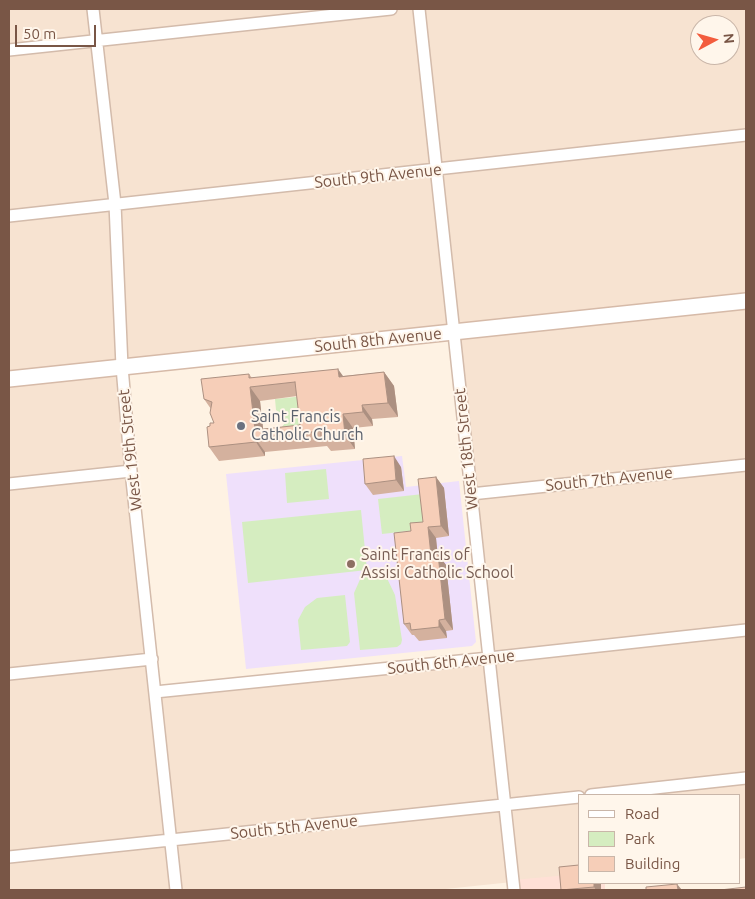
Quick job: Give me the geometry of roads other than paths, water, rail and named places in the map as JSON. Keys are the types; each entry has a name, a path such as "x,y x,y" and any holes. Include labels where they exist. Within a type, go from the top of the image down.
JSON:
{"street":[{"name":"West 19th Street","path":"93,9 115,204 122,367 131,471 176,890"},
{"path":"9,50 391,9"},
{"name":"West 18th Street","path":"419,9 514,890"},
{"name":"South 9th Avenue","path":"9,216 746,135"},
{"name":"South 8th Avenue","path":"9,379 746,301"},
{"name":"South 7th Avenue","path":"471,494 746,465"},
{"path":"9,484 131,471"},
{"name":"South 6th Avenue","path":"155,692 746,630"},
{"path":"9,674 152,659"},
{"path":"600,794 746,778"},
{"name":"South 5th Avenue","path":"9,857 578,796"}],"place":[{"name":"Saint Francis Catholic Church","path":"241,426"},
{"name":"Saint Francis of Assisi Catholic School","path":"351,564"}]}
